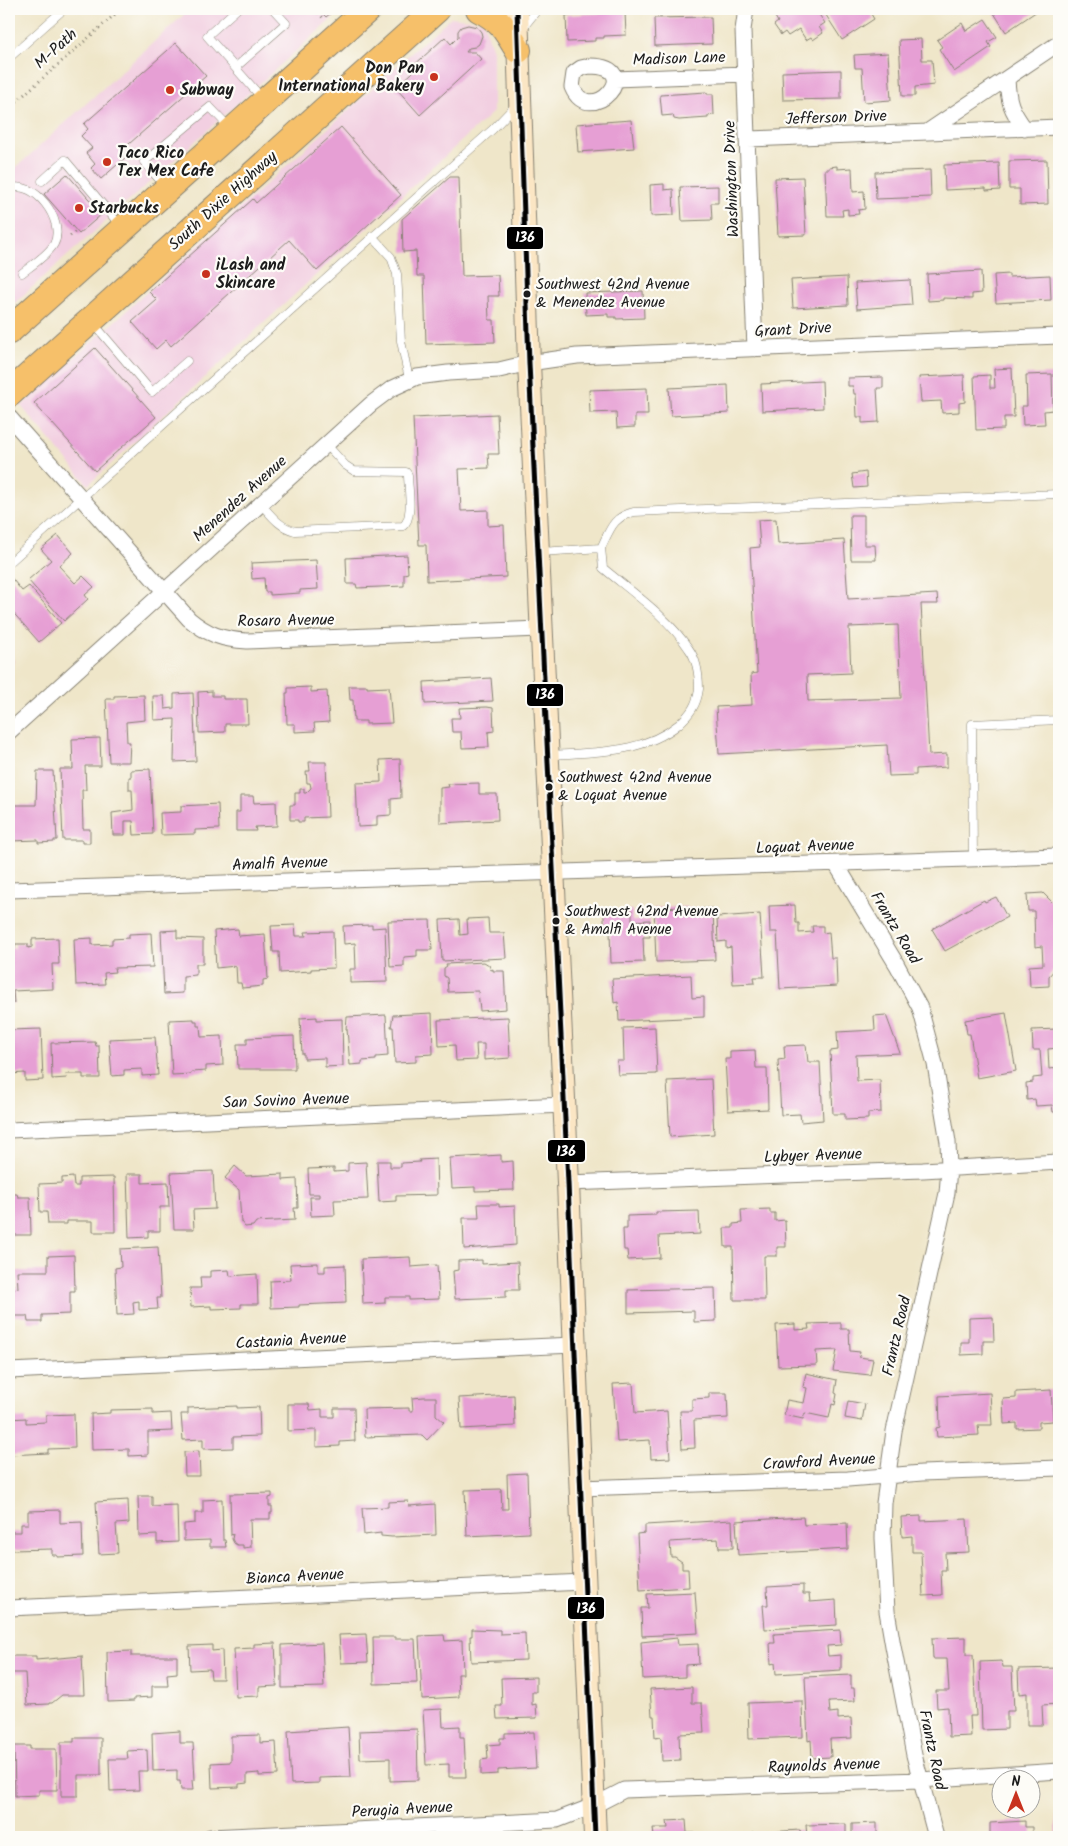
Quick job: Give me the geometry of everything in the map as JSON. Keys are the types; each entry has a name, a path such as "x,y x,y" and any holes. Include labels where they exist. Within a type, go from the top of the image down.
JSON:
{"highway":[{"path":"9,331 368,9"},
{"name":"South Dixie Highway","path":"9,394 437,9"},
{"path":"479,9 490,14 518,42"}],"main road":[{"path":"517,9 540,629 568,1183 595,1837"}],"street":[{"name":"Washington Drive","path":"746,9 743,30 756,349"},
{"path":"927,132 1059,43"},
{"name":"Madison Lane","path":"615,79 745,74"},
{"path":"1007,78 1010,107 1025,129"},
{"name":"Jefferson Drive","path":"748,139 1059,127"},
{"name":"Grant Drive","path":"529,363 577,356 1059,336"},
{"name":"Menendez Avenue","path":"9,732 326,444 390,389 409,379 437,374 499,370 529,363"},
{"name":"Rosaro Avenue","path":"9,417 189,619 201,629 222,638 233,641 540,629"},
{"name":"Loquat Avenue","path":"552,873 1059,856"},
{"name":"Frantz Road","path":"836,864 897,965 920,1008 935,1064 948,1142 949,1168 945,1204 898,1406 887,1476 883,1538 887,1611 920,1780 936,1837"},
{"name":"Amalfi Avenue","path":"9,890 552,873"},
{"name":"San Sovino Avenue","path":"9,1130 564,1105"},
{"name":"Lybyer Avenue","path":"568,1183 1059,1162"},
{"name":"Castania Avenue","path":"9,1371 574,1345"},
{"name":"Crawford Avenue","path":"580,1488 848,1479 1059,1468"},
{"name":"Bianca Avenue","path":"9,1608 584,1582"},
{"name":"Raynolds Avenue","path":"593,1806 624,1790 920,1780 1059,1771"},
{"name":"Perugia Avenue","path":"210,1837 557,1820 593,1806"}],"lane":[{"path":"9,58 64,9"},
{"path":"237,9 207,36 265,102"},
{"path":"236,67 286,23 273,9"},
{"path":"518,42 538,9"},
{"path":"9,563 493,129 520,102"},
{"path":"167,188 144,162 210,107 232,130"},
{"path":"42,181 65,160 123,228"},
{"path":"9,189 23,186 33,191 52,213 56,222 57,237 55,244 22,273"},
{"path":"372,236 391,257 397,274 401,341 409,379"},
{"path":"91,321 152,392 187,361"},
{"path":"261,504 279,524 286,529 295,531 403,526 409,515 408,475 406,472 354,471 345,465 326,444"},
{"path":"546,756 614,750 656,740 688,716 695,706 699,689 698,671 690,650 660,615 603,568 601,548 611,526 618,518 634,512 1059,494"},
{"path":"537,553 601,548"},
{"path":"973,858 972,724 1059,720"}],"path":[{"name":"M-Path","path":"9,108 120,9"},
{"path":"315,9 326,20"}],"shaded area":[{"path":"190,9 343,9 9,308 9,174"},
{"path":"451,17 483,21 493,50 493,112 88,485 21,406"}],"building":[{"path":"318,9 336,9 326,17"},
{"path":"784,9 815,9 825,23 819,27 823,33 813,40 811,37 806,40 799,29 788,36 785,32 781,35 774,25 778,22 774,15"},
{"path":"822,9 868,9 874,19 842,40"},
{"path":"993,9 1040,9 1006,32"},
{"path":"625,12 626,35 604,36 604,38 595,38 595,41 567,42 566,15"},
{"path":"711,17 712,44 655,46 654,18"},
{"path":"985,19 997,37 988,42 991,47 954,72 939,49 942,47 937,40 962,23 966,31"},
{"path":"468,25 477,27 482,36 479,44 469,48 466,52 475,52 481,59 420,115 396,88 413,72 410,69 445,37 451,44 458,37 458,31 461,27"},
{"path":"921,39 922,60 932,60 934,85 915,87 915,96 902,96 899,40"},
{"path":"176,43 206,76 121,151 126,157 101,179 91,168 95,164 86,153 92,148 81,136 88,129 84,124"},
{"path":"888,53 891,100 864,102 862,68 855,68 854,55"},
{"path":"841,70 841,99 783,100 782,72"},
{"path":"706,92 707,94 713,94 714,115 708,116 708,118 679,120 674,119 673,115 662,116 660,95"},
{"path":"631,120 634,148 578,152 576,124"},
{"path":"341,127 401,195 317,271 289,240 171,346 166,340 156,349 132,322 157,300 149,292 253,199 256,203"},
{"path":"1047,160 1048,204 1020,205 1020,189 1009,189 1009,161"},
{"path":"999,163 1000,190 986,191 986,188 945,190 944,165"},
{"path":"837,166 837,169 852,168 853,192 864,191 865,209 858,210 859,214 848,215 848,209 842,210 843,216 827,216 825,169"},
{"path":"930,170 931,197 876,199 875,172"},
{"path":"67,174 102,214 79,234 44,194"},
{"path":"450,177 459,177 462,276 498,275 499,296 488,296 489,320 494,320 495,342 426,344 424,276 417,276 416,251 403,252 402,219"},
{"path":"803,177 806,235 778,236 775,178"},
{"path":"664,184 664,190 673,189 674,215 651,216 650,185"},
{"path":"718,186 718,203 711,203 712,220 682,221 680,187"},
{"path":"981,271 982,293 972,294 972,299 943,298 943,300 928,301 927,274"},
{"path":"1009,274 1009,277 1050,275 1051,300 996,303 994,275"},
{"path":"847,277 848,305 793,308 791,280"},
{"path":"910,280 912,305 857,309 855,283"},
{"path":"643,291 644,318 616,319 616,317 608,317 608,314 586,315 585,293"},
{"path":"95,348 156,417 95,471 34,403"},
{"path":"1012,368 1014,417 1004,417 1004,429 976,430 974,376 990,375 990,388 995,388 994,369"},
{"path":"1052,374 1053,410 1044,411 1045,424 1023,425 1022,406 1027,406 1026,375"},
{"path":"964,375 965,402 959,403 959,412 942,413 941,401 921,402 919,377"},
{"path":"883,377 883,388 877,388 879,422 862,423 862,417 857,417 856,394 854,394 853,386 848,386 848,378"},
{"path":"822,381 823,408 762,411 761,384"},
{"path":"728,385 729,413 671,416 669,388"},
{"path":"647,388 648,415 635,415 635,427 617,428 616,412 590,413 589,390"},
{"path":"497,414 499,454 488,454 489,468 459,469 461,511 488,510 488,526 504,525 506,577 427,581 426,545 419,545 413,418"},
{"path":"866,472 867,487 854,488 852,474"},
{"path":"850,515 864,515 864,545 875,545 876,560 851,560"},
{"path":"776,519 778,544 844,540 848,599 937,594 938,604 921,604 929,755 947,754 947,767 916,769 916,775 889,776 887,745 719,754 716,707 752,705 751,674 757,673 750,548 760,547 758,520","holes":["898,625 901,698 808,701 807,675 851,673 849,627"]},
{"path":"58,535 73,553 59,566 75,583 83,576 94,587 85,595 88,599 64,621 28,580 51,560 41,549"},
{"path":"407,555 408,573 404,574 404,586 357,588 356,584 347,584 346,558"},
{"path":"316,560 318,589 300,590 300,593 270,595 270,592 265,592 264,578 252,579 251,563"},
{"path":"9,575 22,591 29,586 61,623 39,642 9,608"},
{"path":"9,655 14,661 9,666"},
{"path":"491,678 493,701 425,704 424,682"},
{"path":"349,686 367,686 367,688 389,687 392,723 366,724 366,721 354,721 353,700 350,700"},
{"path":"311,687 311,692 327,691 329,722 314,723 315,731 295,732 295,724 287,724 286,693 288,693 288,688"},
{"path":"212,691 212,696 223,696 223,699 247,699 248,724 225,724 225,732 199,733 198,692"},
{"path":"193,693 196,761 174,762 175,719 154,720 153,696 164,696 165,709 174,708 174,694"},
{"path":"144,695 145,720 126,722 127,742 130,742 129,762 109,762 106,699 114,699 114,696"},
{"path":"459,708 493,708 494,731 488,732 489,747 462,748 461,732 452,732 451,718 460,718"},
{"path":"100,738 101,766 85,766 86,790 82,790 83,829 90,829 90,843 82,843 82,840 63,840 60,769 73,769 72,739"},
{"path":"400,759 401,798 391,799 391,815 377,816 377,826 358,827 356,783 381,782 380,760"},
{"path":"309,762 326,762 328,817 304,818 304,822 290,820 290,805 295,805 295,793 300,793 300,789 304,789 304,793 306,793 311,788 310,783 307,783 306,771 310,771"},
{"path":"150,769 153,834 134,835 133,821 125,821 125,835 113,835 112,813 133,810 132,790 129,790 131,770"},
{"path":"37,771 53,771 57,840 54,840 54,842 38,843 38,840 11,841 11,844 9,844 9,805 36,805"},
{"path":"479,783 479,794 497,794 498,820 440,823 440,788 449,787 448,784"},
{"path":"240,796 253,796 254,803 276,802 277,826 255,827 256,831 236,831 236,812 240,812"},
{"path":"218,804 219,829 195,830 195,834 161,835 160,813 181,812 181,806"},
{"path":"1043,893 1058,908 1059,969 1055,969 1049,976 1049,986 1030,987 1029,966 1043,965 1042,946 1035,947 1034,911 1028,911 1027,894"},
{"path":"996,897 1007,917 945,951 932,929 984,900 985,902"},
{"path":"795,905 796,923 799,923 799,933 813,932 812,926 823,926 823,933 829,932 831,958 836,958 837,986 780,989 777,932 770,932 769,906"},
{"path":"688,907 688,909 713,908 715,960 656,962 654,908"},
{"path":"632,910 632,921 650,920 650,937 643,937 644,962 611,963 610,931 604,931 604,911"},
{"path":"760,914 764,977 754,977 755,983 733,984 731,947 726,948 726,941 718,942 717,917"},
{"path":"488,918 489,933 504,933 506,958 442,961 440,920 459,919 460,935 468,934 467,919"},
{"path":"430,920 432,950 417,950 417,956 404,957 404,966 390,967 388,921"},
{"path":"295,925 296,936 306,936 305,932 333,931 334,968 280,973 279,952 273,952 271,926"},
{"path":"372,925 372,928 385,927 387,982 350,983 350,969 356,969 355,943 344,944 343,926"},
{"path":"238,929 239,936 265,934 268,979 263,980 263,986 242,988 241,983 237,983 236,966 216,968 214,931"},
{"path":"177,930 177,938 203,939 203,964 196,964 196,975 183,976 183,993 164,994 161,931"},
{"path":"151,933 153,967 114,968 115,972 104,973 105,984 76,985 74,939 92,938 92,945 112,944 112,939 129,938 129,934"},
{"path":"58,938 59,964 52,964 53,989 13,991 14,1003 9,1004 9,943 11,943 11,948 15,948 15,944 28,944 28,948 32,947 32,939"},
{"path":"484,962 493,971 504,971 506,1009 480,1011 478,991 448,992 447,978 444,976 446,964"},
{"path":"691,975 692,998 704,997 704,1017 619,1021 618,1002 614,1003 612,979"},
{"path":"432,1013 433,1054 416,1055 416,1062 395,1063 393,1027 391,1027 393,1015"},
{"path":"1006,1013 1016,1071 977,1078 970,1034 967,1034 965,1020"},
{"path":"386,1015 388,1056 376,1057 376,1060 362,1061 362,1064 350,1065 346,1029 347,1017"},
{"path":"886,1015 900,1053 856,1055 857,1081 880,1080 881,1112 868,1113 868,1119 845,1120 845,1114 833,1114 830,1051 838,1050 837,1032 875,1030 874,1016"},
{"path":"317,1017 317,1020 342,1019 343,1066 325,1067 325,1058 304,1059 304,1054 302,1054 300,1018"},
{"path":"508,1017 510,1058 484,1060 484,1044 476,1044 477,1060 456,1061 455,1045 439,1046 438,1020"},
{"path":"194,1019 194,1021 197,1021 197,1026 200,1026 201,1037 222,1036 223,1065 206,1066 206,1071 191,1072 191,1074 172,1075 169,1020"},
{"path":"655,1027 657,1074 618,1075 617,1061 624,1061 623,1028"},
{"path":"41,1029 43,1080 25,1081 25,1073 9,1074 9,1030"},
{"path":"1058,1029 1058,1048 1048,1049 1049,1069 1059,1068 1059,1112 1053,1112 1052,1105 1036,1106 1035,1099 1027,1100 1026,1083 1033,1082 1033,1078 1042,1077 1040,1050 1033,1050 1032,1030"},
{"path":"294,1036 295,1069 238,1069 237,1044 247,1044 247,1038"},
{"path":"155,1037 158,1075 142,1076 142,1069 124,1070 124,1075 112,1076 109,1039"},
{"path":"95,1042 96,1046 99,1046 100,1078 83,1078 83,1074 66,1074 67,1078 52,1079 51,1043"},
{"path":"806,1045 808,1062 820,1062 823,1120 801,1122 800,1114 781,1115 778,1060 785,1059 784,1046"},
{"path":"755,1050 756,1068 767,1068 768,1109 728,1111 725,1059 730,1059 730,1051"},
{"path":"711,1079 714,1134 670,1137 667,1081"},
{"path":"501,1155 501,1162 513,1161 514,1190 475,1191 475,1187 452,1188 450,1158"},
{"path":"436,1159 437,1195 396,1196 396,1201 379,1202 377,1161 390,1161 390,1167 401,1167 401,1163"},
{"path":"366,1162 368,1199 334,1200 335,1215 311,1216 310,1197 319,1197 319,1194 309,1194 308,1169 334,1168 334,1172 348,1171 348,1163"},
{"path":"235,1166 246,1176 283,1174 283,1180 297,1179 298,1208 294,1208 295,1220 256,1222 253,1226 245,1227 241,1222 239,1190 225,1178"},
{"path":"213,1171 215,1209 193,1210 194,1229 174,1229 171,1173"},
{"path":"127,1174 142,1174 142,1183 168,1182 169,1207 160,1207 160,1231 148,1231 148,1237 129,1238"},
{"path":"73,1177 74,1186 79,1186 79,1178 114,1177 115,1232 93,1232 93,1221 67,1221 67,1224 48,1224 47,1212 40,1212 39,1184 62,1183 62,1178"},
{"path":"9,1194 17,1194 18,1197 30,1197 31,1235 10,1235"},
{"path":"478,1204 499,1204 499,1207 515,1206 516,1245 464,1249 463,1218 479,1218"},
{"path":"770,1209 770,1213 775,1213 775,1221 785,1220 786,1247 777,1247 777,1256 764,1256 765,1300 734,1300 733,1247 725,1247 724,1228 733,1228 733,1224 742,1223 741,1210"},
{"path":"699,1211 700,1234 659,1236 660,1258 628,1260 627,1250 624,1250 623,1229 627,1229 627,1216 656,1215 656,1212"},
{"path":"158,1247 161,1298 157,1298 158,1309 139,1310 139,1301 133,1302 134,1314 117,1315 115,1268 121,1267 120,1249"},
{"path":"74,1255 75,1291 70,1291 70,1314 42,1315 42,1322 28,1322 27,1316 13,1316 13,1322 9,1322 9,1284 13,1284 14,1289 18,1288 17,1271 48,1271 48,1256"},
{"path":"410,1257 411,1267 437,1265 439,1299 409,1300 409,1297 385,1297 385,1303 363,1304 361,1259"},
{"path":"482,1260 482,1264 518,1262 519,1290 506,1290 506,1297 455,1299 453,1271 458,1270 458,1261"},
{"path":"318,1263 318,1272 325,1272 325,1266 345,1265 346,1303 271,1308 270,1281 291,1280 290,1264"},
{"path":"229,1270 230,1276 257,1274 258,1304 241,1304 241,1308 211,1309 211,1306 191,1307 190,1288 201,1288 200,1277 210,1277 210,1271"},
{"path":"715,1288 716,1321 694,1322 694,1311 628,1313 628,1290"},
{"path":"993,1317 994,1341 983,1341 983,1354 961,1355 961,1342 969,1342 969,1318"},
{"path":"841,1323 841,1329 849,1329 850,1351 860,1352 859,1357 873,1359 870,1375 833,1371 837,1350 816,1351 817,1365 778,1366 776,1325 795,1324 795,1330 809,1329 808,1324"},
{"path":"806,1373 837,1380 835,1405 832,1404 829,1418 805,1413 803,1419 784,1415 787,1400 804,1403 807,1388 803,1387"},
{"path":"633,1383 635,1413 667,1411 670,1458 651,1459 650,1440 617,1442 613,1384"},
{"path":"1051,1390 1053,1421 1039,1422 1039,1428 1017,1429 1017,1423 1004,1424 1003,1399 1016,1398 1016,1392"},
{"path":"709,1393 727,1393 728,1418 694,1420 695,1448 682,1449 680,1411 692,1411 692,1399 709,1398"},
{"path":"990,1393 992,1425 978,1425 979,1435 937,1437 936,1428 940,1427 939,1396"},
{"path":"514,1395 515,1426 461,1429 459,1398"},
{"path":"436,1397 436,1415 444,1422 427,1440 422,1435 365,1437 364,1409 409,1408 409,1411 413,1411 412,1398"},
{"path":"848,1401 865,1404 862,1421 845,1418"},
{"path":"288,1404 309,1404 310,1410 322,1409 322,1417 334,1417 334,1408 354,1408 355,1441 340,1442 340,1446 316,1447 316,1430 288,1431"},
{"path":"237,1406 237,1408 259,1407 260,1436 233,1437 233,1448 203,1449 203,1439 183,1440 181,1414 188,1414 188,1408"},
{"path":"153,1409 153,1414 171,1413 172,1431 148,1432 148,1455 129,1456 129,1449 92,1450 91,1414 110,1413 110,1410"},
{"path":"74,1414 75,1448 48,1449 48,1453 9,1455 9,1419 26,1418 26,1423 46,1422 46,1415"},
{"path":"199,1451 200,1476 185,1476 184,1452"},
{"path":"527,1473 529,1533 467,1536 465,1490 501,1489 502,1509 508,1509 507,1474"},
{"path":"272,1493 272,1497 269,1498 269,1506 272,1506 270,1519 250,1519 251,1547 243,1548 243,1545 234,1543 232,1539 233,1534 231,1535 230,1494"},
{"path":"138,1496 152,1496 152,1506 177,1505 178,1542 157,1543 157,1535 139,1536"},
{"path":"222,1499 223,1540 225,1540 226,1547 210,1547 210,1540 184,1541 184,1524 195,1523 195,1513 203,1513 203,1500"},
{"path":"128,1500 129,1523 116,1524 118,1553 99,1554 96,1502"},
{"path":"408,1501 409,1506 435,1504 436,1535 392,1537 381,1536 381,1533 364,1535 362,1508 388,1507 388,1502"},
{"path":"60,1510 60,1523 82,1522 83,1556 57,1557 57,1555 52,1555 52,1549 12,1550 12,1532 21,1532 21,1524 28,1524 28,1511"},
{"path":"921,1516 921,1521 967,1519 969,1552 945,1553 946,1570 941,1570 942,1595 923,1596 921,1552 912,1552 912,1536 902,1537 901,1517"},
{"path":"803,1517 804,1525 847,1523 848,1549 738,1555 736,1521"},
{"path":"732,1520 733,1548 719,1548 718,1539 670,1542 671,1557 675,1557 682,1562 682,1569 688,1569 689,1587 640,1590 637,1534 645,1533 645,1525"},
{"path":"803,1585 803,1594 809,1594 810,1602 836,1600 837,1625 765,1629 763,1605 768,1605 767,1587"},
{"path":"695,1592 698,1633 642,1636 641,1608 648,1608 647,1594"},
{"path":"472,1629 500,1630 500,1634 525,1633 526,1660 471,1662 470,1636 472,1636"},
{"path":"840,1630 841,1645 827,1646 828,1656 841,1655 841,1670 776,1674 775,1663 771,1664 770,1643 775,1643 774,1634"},
{"path":"366,1634 368,1662 341,1663 339,1635"},
{"path":"444,1635 445,1641 462,1640 463,1674 458,1674 459,1697 422,1699 419,1636"},
{"path":"373,1637 415,1639 417,1683 374,1684"},
{"path":"966,1637 966,1655 973,1655 976,1716 970,1716 971,1736 949,1737 948,1707 937,1708 936,1691 949,1691 947,1659 933,1659 932,1638"},
{"path":"677,1638 678,1645 698,1644 699,1664 685,1665 685,1677 643,1679 641,1642"},
{"path":"275,1643 277,1686 259,1687 259,1696 236,1697 234,1649 254,1648 254,1644"},
{"path":"322,1643 324,1687 282,1688 282,1645"},
{"path":"212,1645 212,1651 222,1650 223,1679 211,1679 210,1669 190,1670 189,1646"},
{"path":"131,1651 131,1656 177,1656 177,1673 167,1674 168,1686 152,1686 152,1697 134,1698 134,1701 108,1702 107,1652"},
{"path":"11,1656 36,1656 36,1660 82,1656 84,1695 62,1695 49,1704 27,1705 25,1673 12,1673"},
{"path":"1002,1661 1003,1667 1012,1667 1014,1711 1007,1711 1007,1729 982,1730 980,1662"},
{"path":"1059,1668 1059,1704 1042,1705 1043,1725 1027,1725 1027,1693 1019,1694 1018,1669"},
{"path":"851,1675 851,1688 854,1688 855,1701 829,1702 830,1713 838,1712 838,1719 851,1718 852,1738 830,1739 831,1757 812,1758 811,1740 808,1741 805,1677"},
{"path":"536,1677 536,1692 532,1692 532,1705 536,1704 537,1718 497,1719 496,1706 502,1706 501,1678"},
{"path":"692,1687 692,1703 702,1703 704,1733 679,1734 680,1760 662,1761 661,1737 655,1738 650,1689"},
{"path":"802,1701 803,1737 749,1739 748,1703"},
{"path":"442,1709 443,1727 460,1726 460,1737 464,1737 466,1777 449,1777 449,1764 426,1765 423,1710"},
{"path":"348,1727 351,1777 319,1778 319,1783 291,1784 288,1731"},
{"path":"417,1729 418,1780 390,1781 390,1758 360,1759 359,1731"},
{"path":"180,1731 180,1743 193,1743 195,1780 192,1780 193,1790 181,1790 180,1781 177,1781 177,1770 153,1771 152,1733"},
{"path":"534,1732 536,1768 498,1770 498,1774 481,1775 481,1760 488,1759 487,1745 500,1744 500,1738 505,1738 505,1733"},
{"path":"260,1735 260,1743 276,1742 278,1775 259,1776 259,1773 247,1774 247,1783 239,1784 239,1787 212,1788 211,1763 231,1762 231,1736"},
{"path":"74,1738 101,1738 101,1775 78,1775 78,1796 61,1796 61,1742 74,1742"},
{"path":"14,1746 30,1746 30,1749 56,1749 57,1790 39,1790 39,1795 15,1796"},
{"path":"147,1750 148,1771 138,1771 139,1790 110,1791 109,1759 128,1759 127,1751"},
{"path":"1056,1816 1059,1816 1059,1837 1057,1837"},
{"path":"686,1820 687,1833 698,1833 698,1837 654,1837 653,1828 668,1828 667,1821"},
{"path":"1025,1821 1025,1827 1032,1827 1032,1837 990,1837 990,1823"},
{"path":"877,1823 877,1837 852,1837 852,1824"},
{"path":"846,1824 846,1837 807,1837 806,1825"},
{"path":"800,1830 801,1837 753,1837 753,1833"}],"transit line":[{"name":"136","path":"517,9 529,363 568,1183 595,1837"}],"place":[{"name":"Don Pan International Bakery","path":"434,77"},
{"name":"Subway","path":"170,90"},
{"name":"Taco Rico Tex Mex Cafe","path":"107,162"},
{"name":"Starbucks","path":"79,208"},
{"name":"iLash and Skincare","path":"206,274"},
{"name":"Southwest 42nd Avenue & Menendez Avenue","path":"527,294"},
{"name":"Southwest 42nd Avenue & Loquat Avenue","path":"549,787"},
{"name":"Southwest 42nd Avenue & Amalfi Avenue","path":"556,921"}]}
